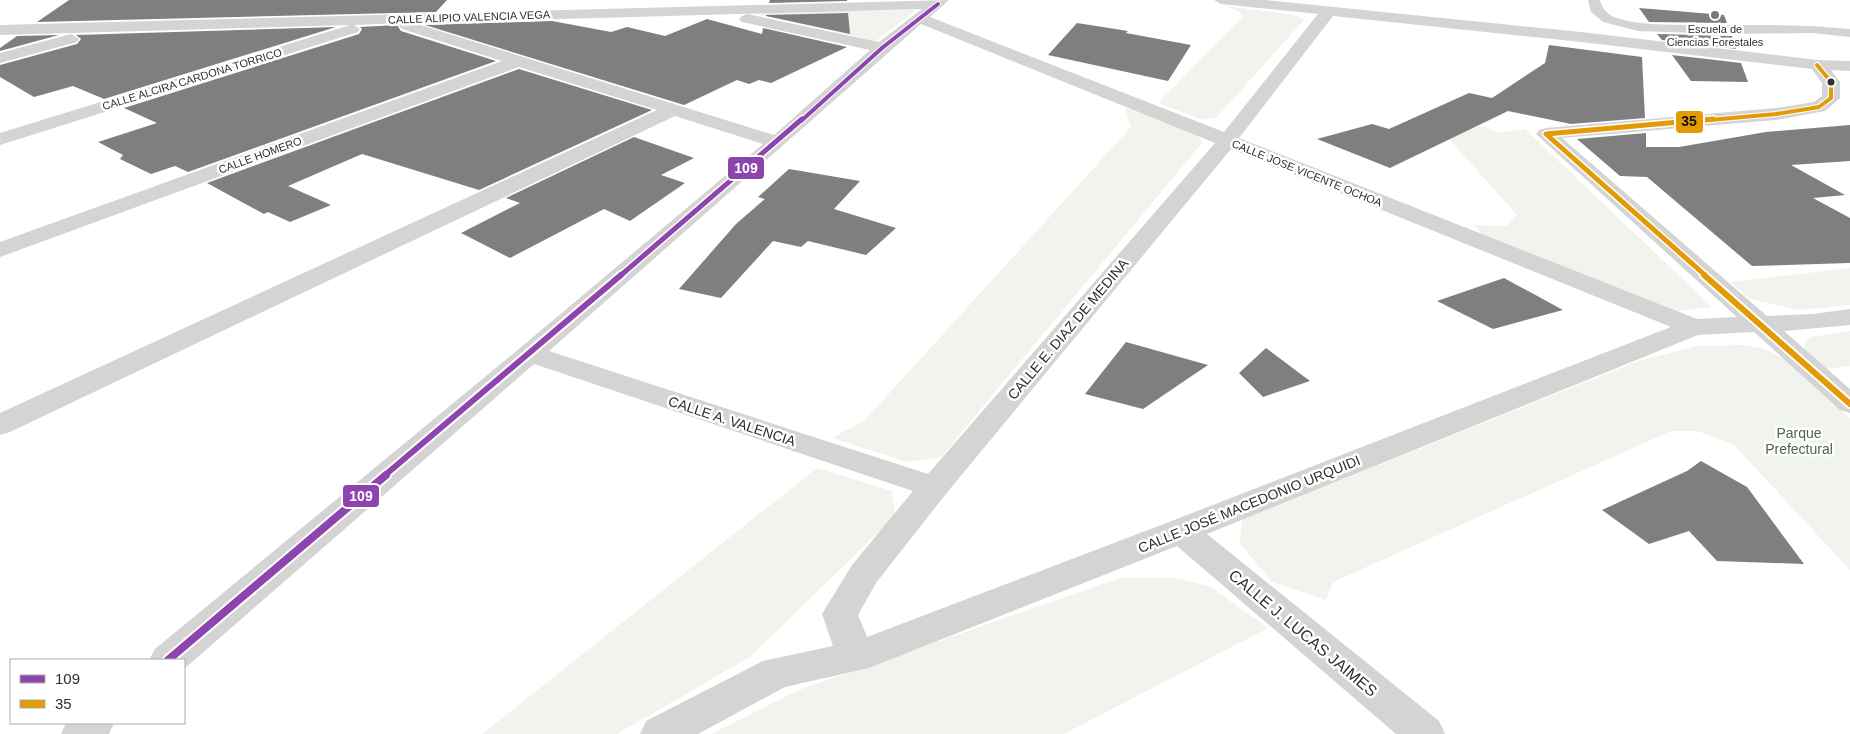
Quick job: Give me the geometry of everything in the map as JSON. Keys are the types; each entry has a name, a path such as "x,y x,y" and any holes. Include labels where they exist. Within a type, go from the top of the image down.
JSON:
{"street":[{"path":"1221,0 1693,49 1817,65 1850,66"},
{"path":"169,659 530,354 777,142 882,48 933,7"},
{"name":"CALLE ALIPIO VALENCIA VEGA","path":"0,30 704,9 933,7"},
{"name":"CALLE JOSE VICENTE OCHOA","path":"933,7 1227,141 1694,327"},
{"path":"704,9 882,48"},
{"name":"CALLE E. DIAZ DE MEDINA","path":"856,658 840,614 864,574 934,488 1227,141 1329,11"},
{"path":"385,19 671,111 777,142"},
{"name":"CALLE ALCIRA CARDONA TORRICO","path":"0,138 385,19"},
{"path":"0,58 116,27"},
{"name":"CALLE HOMERO","path":"0,250 519,61"},
{"path":"1817,65 1830,82 1831,98 1819,107 1776,114 1546,134 1850,404"},
{"path":"0,424 671,111"},
{"name":"CALLE JOSÉ MACEDONIO URQUIDI","path":"662,734 777,672 856,658 1694,327 1812,322 1850,317"},
{"name":"CALLE A. VALENCIA","path":"530,354 934,488"},
{"name":"CALLE J. LUCAS JAIMES","path":"1181,531 1425,734"},
{"path":"81,734 93,724"}],"lane":[{"path":"1594,0 1596,9 1608,19 1638,27 1723,30 1812,29 1850,33"}],"green space":[{"path":"1224,6 1296,15 1304,20 1216,118 1200,119 1158,103 1243,17 1240,12"},
{"path":"916,10 876,41 748,12"},
{"path":"1125,108 1197,133 1202,143 941,457 907,462 832,438 865,420 1131,127"},
{"path":"1485,126 1496,133 1525,129 1712,307 1677,311 1487,240 1474,225 1507,226 1517,215 1441,130"},
{"path":"1850,268 1850,305 1799,310 1750,299 1730,282"},
{"path":"1850,331 1850,366 1824,369 1803,348 1810,337"},
{"name":"Parque Prefectural","path":"1743,345 1765,349 1789,362 1850,418 1850,570 1733,444 1697,431 1671,431 1333,582 1326,600 1272,582 1240,544 1242,520 1638,361 1697,346"},
{"path":"817,468 892,491 895,516 750,657 617,734 482,734"},
{"path":"1120,578 1175,578 1209,586 1268,628 1064,734 711,734 799,690"}],"building":[{"path":"69,0 447,0 436,12 37,22"},
{"path":"770,0 847,0 847,1 769,3"},
{"path":"1639,8 1724,15 1727,23 1649,22"},
{"path":"848,13 850,34 766,16 766,15"},
{"path":"707,19 762,34 763,28 847,47 771,83 759,80 749,84 737,80 684,105 425,25 552,21 611,32 627,27 665,36"},
{"path":"1077,23 1128,31 1126,33 1191,45 1168,81 1048,55"},
{"path":"397,25 401,31 496,61 188,172 175,166 151,174 120,159 123,155 98,142 157,123 124,108 359,34 362,29 360,27"},
{"path":"336,27 104,99 73,86 34,97 0,77 0,65 77,44 81,39 76,35"},
{"path":"1657,34 1732,36 1736,49 1662,40"},
{"path":"59,35 0,51 0,48 17,36"},
{"path":"1549,45 1642,57 1645,118 1571,124 1508,111 1390,168 1317,139 1372,124 1389,129 1469,93 1492,98 1545,63"},
{"path":"1672,55 1741,63 1748,82 1691,81"},
{"path":"519,69 652,110 479,190 362,154 288,186 331,205 290,222 268,212 264,214 207,183"},
{"path":"1850,125 1850,161 1791,165 1845,195 1813,198 1850,218 1850,263 1752,266 1647,177 1620,176 1577,139 1646,133 1646,147 1679,147 1766,132"},
{"path":"634,137 694,158 661,175 685,183 630,221 604,209 510,258 461,233 520,203 506,198"},
{"path":"789,169 860,181 834,209 896,228 866,255 808,241 801,247 773,241 721,298 679,289 736,224 765,199 758,197"},
{"path":"1504,278 1563,310 1493,329 1437,301"},
{"path":"1126,342 1208,365 1143,409 1085,394"},
{"path":"1266,348 1310,381 1263,397 1239,373"},
{"path":"1701,461 1747,487 1804,564 1717,561 1689,531 1649,544 1602,510 1687,471"}],"transit line":[{"name":"109","path":"169,659 777,142 882,48 938,4"},
{"name":"35","path":"1817,65 1831,82 1831,98 1819,107 1776,114 1546,134 1850,404"}],"place":[{"name":"Escuela de Ciencias Forestales","path":"1715,15"}]}
